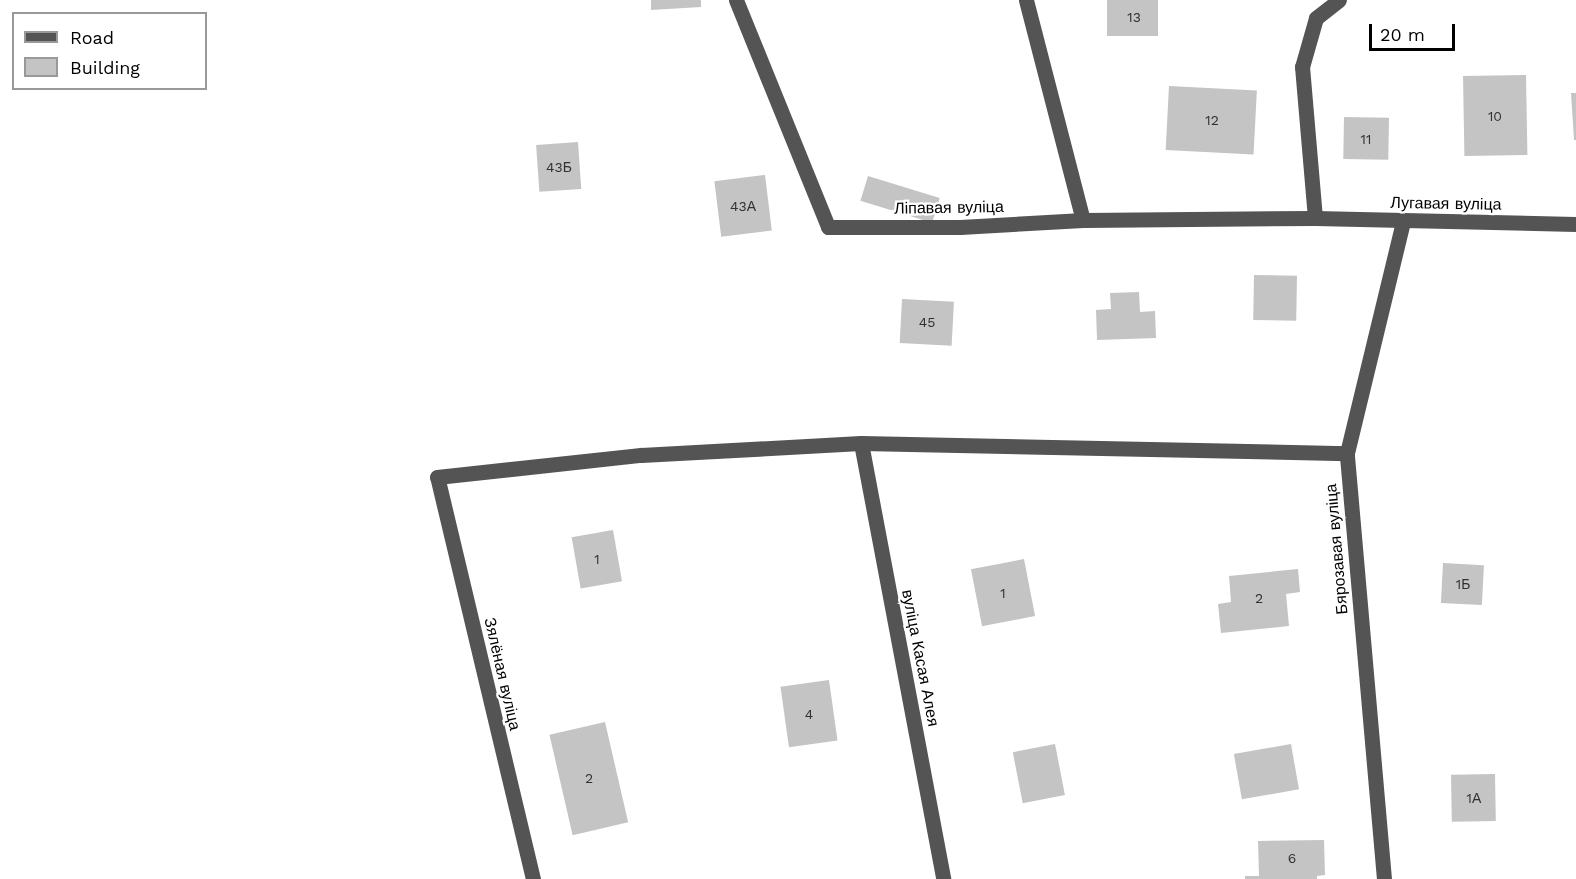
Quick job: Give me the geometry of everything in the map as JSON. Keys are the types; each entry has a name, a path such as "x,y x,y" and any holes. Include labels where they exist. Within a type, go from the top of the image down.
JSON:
{"street":[{"name":"Ліпавая вуліца","path":"736,0 828,227 960,227 1083,220 1315,218"},
{"path":"1026,0 1083,220"},
{"path":"1315,218 1302,67 1316,18 1339,0"},
{"name":"Лугавая вуліца","path":"1315,218 1403,222 1576,224"},
{"name":"Бярозавая вуліца","path":"1384,879 1347,453 1403,222"},
{"path":"861,443 1347,453"},
{"name":"Зялёная вуліца","path":"532,879 437,477 641,455 861,443"},
{"name":"вуліца Касая Алея","path":"861,443 943,879"}],"building":[{"path":"651,0 701,0 701,7 651,10"},
{"path":"1107,0 1158,0 1158,36 1107,36"},
{"path":"1526,75 1527,155 1464,156 1463,76"},
{"path":"1169,86 1257,91 1254,155 1166,150"},
{"path":"1571,93 1576,93 1576,140 1574,140"},
{"path":"1344,117 1389,118 1388,160 1343,159"},
{"path":"578,142 581,189 539,192 536,145"},
{"path":"765,175 772,231 721,237 714,181"},
{"path":"868,176 940,198 932,223 860,201"},
{"path":"1254,275 1297,276 1296,321 1253,320"},
{"path":"1139,292 1140,312 1155,311 1156,338 1097,340 1096,310 1111,309 1110,293"},
{"path":"902,299 954,302 952,346 900,343"},
{"path":"613,530 622,581 581,589 572,537"},
{"path":"1024,559 1035,616 982,626 971,569"},
{"path":"1443,563 1484,565 1482,605 1441,603"},
{"path":"1298,569 1300,592 1286,594 1289,626 1221,633 1218,604 1231,602 1229,576"},
{"path":"829,680 837,740 789,747 780,687"},
{"path":"605,722 628,822 573,835 549,735"},
{"path":"1055,744 1065,795 1023,803 1013,752"},
{"path":"1291,744 1299,789 1242,799 1234,754"},
{"path":"1495,774 1496,821 1452,822 1451,775"},
{"path":"1324,840 1325,875 1317,876 1317,879 1245,879 1245,876 1259,876 1258,841"}]}
